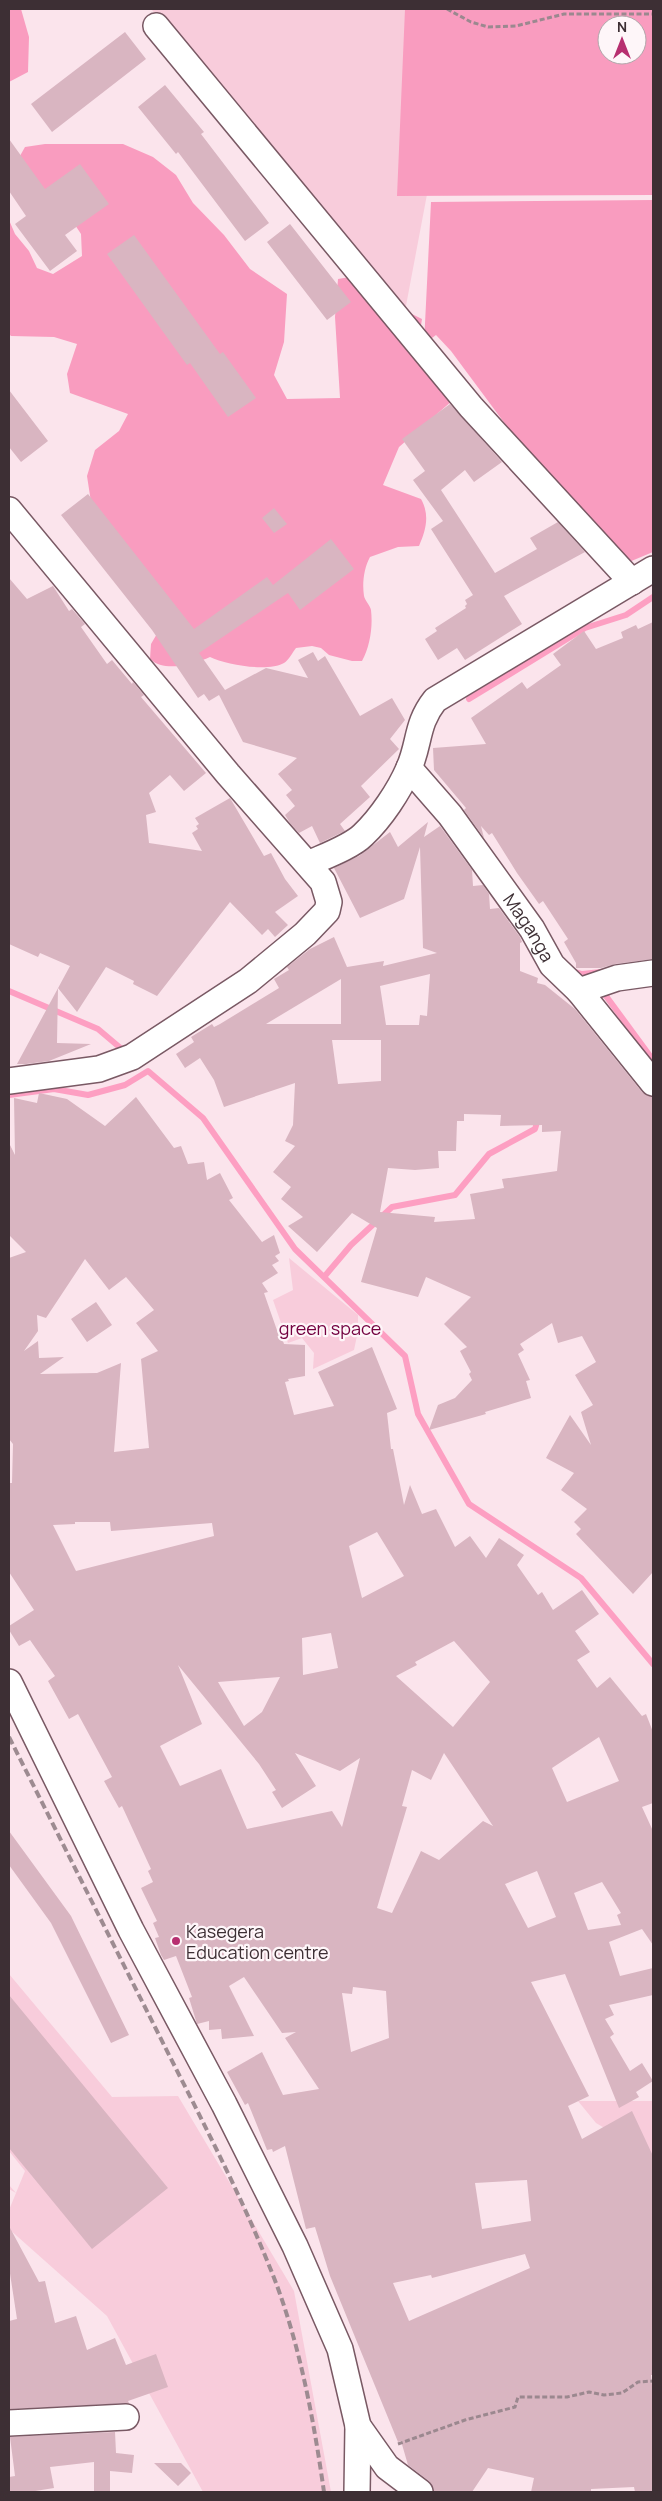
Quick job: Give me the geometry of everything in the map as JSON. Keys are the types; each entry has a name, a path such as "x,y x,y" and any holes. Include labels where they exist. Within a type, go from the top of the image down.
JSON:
{"street":[{"path":"156,26 471,407 632,582"},
{"path":"9,510 228,774 323,882 329,902 327,911 305,934 248,981 132,1057 99,1069 9,1081"},
{"path":"308,864 362,836 383,812 409,768 418,729 427,710 435,700 653,569"},
{"name":"Maganga","path":"409,768 450,815 532,929 552,965 579,991 653,1083"},
{"path":"579,991 617,978 653,973"},
{"path":"9,1682 130,1930 224,2104 295,2246 340,2349 358,2426 357,2492"},
{"path":"9,2423 126,2417"},
{"path":"358,2426 386,2467 420,2492"}],"path":[{"path":"447,9 471,22 488,27 516,26 564,14 653,14"},
{"path":"377,2453 410,2438 466,2420 510,2410 515,2408 518,2397 567,2397 589,2392 604,2395 622,2394 638,2382 653,2381"}],"green space":[{"path":"151,9 462,9 405,311 207,70"},
{"name":"green space","path":"289,1258 358,1315 358,1331 354,1350 313,1369 314,1353 302,1338 288,1343 273,1300 293,1290"},
{"path":"9,1974 112,2097 178,2096 294,2291 331,2492 203,2492 107,2316 9,2229 9,2210 25,2171 9,2151"},
{"path":"578,2101 653,2101 653,2157 596,2123"}],"shaded area":[{"path":"9,9 21,9 29,37 28,72 9,82"},
{"path":"405,9 653,9 653,195 397,196"},
{"path":"45,144 123,144 153,157 176,175 193,203 224,235 250,269 287,294 284,342 274,375 287,399 340,398 335,317 338,279 356,276 408,312 422,319 416,357 421,366 453,400 399,447 383,485 421,499 424,505 426,522 419,546 398,547 370,557 368,561 363,591 370,606 372,623 369,643 362,661 352,661 329,655 321,648 312,646 296,648 284,663 268,667 236,665 210,657 180,666 163,666 150,659 151,644 158,632 93,515 87,476 95,450 119,431 128,414 70,393 67,374 77,344 54,337 11,336 9,334 9,220 15,234 29,251 37,268 53,274 82,256 81,234 56,196 29,198 16,163 25,147"},
{"path":"653,200 653,552 617,567 526,452 451,351 436,335 424,344 431,202"}],"building":[{"path":"125,32 146,59 52,132 31,104"},
{"path":"165,85 204,132 201,134 269,223 245,241 178,152 176,154 138,107"},
{"path":"9,139 45,189 80,164 109,204 65,235 77,251 50,271 15,224 26,216 9,191"},
{"path":"290,224 351,302 327,320 267,242"},
{"path":"134,235 220,354 223,352 256,398 228,417 190,363 187,365 107,254"},
{"path":"9,390 48,441 21,462 9,447"},
{"path":"450,404 502,462 474,482 465,470 441,490 495,573 537,549 530,538 558,522 585,552 504,596 522,624 465,660 457,648 438,660 425,639 437,631 435,628 466,608 465,600 473,595 431,529 443,521 413,480 425,471 402,439"},
{"path":"88,494 194,629 267,577 273,585 331,539 354,569 300,610 288,593 199,653 225,690 266,668 308,678 298,660 313,652 318,661 325,656 360,716 392,698 405,720 390,739 399,749 361,786 370,797 340,824 345,831 320,843 312,826 299,833 290,823 285,815 295,806 286,795 292,790 278,774 297,758 243,742 219,695 209,701 204,694 198,698 152,630 61,515"},
{"path":"274,508 287,524 274,533 262,518"},
{"path":"9,578 27,599 53,586 69,611 72,609 85,624 81,627 107,664 112,660 132,684 133,682 144,695 141,697 206,773 184,791 170,775 149,793 156,812 146,815 149,843 202,851 192,833 198,829 196,826 199,824 195,818 230,798 264,856 271,853 285,879 298,896 275,912 288,925 275,937 268,929 262,935 230,902 157,996 133,984 134,981 106,967 77,1012 58,988 70,966 40,953 38,957 9,944"},
{"path":"653,622 653,959 615,964 601,968 576,968 576,963 564,942 568,939 543,901 539,904 492,833 489,835 481,826 484,838 464,810 466,808 434,770 433,748 486,744 471,718 522,682 527,689 561,665 553,654 584,631 596,649 623,638 621,632 636,625 638,629"},
{"path":"428,822 424,837 440,826 472,870 473,886 483,885 489,894 490,909 499,908 520,937 522,942 520,943 520,971 538,978 537,983 545,985 575,1009 642,1092 653,1097 653,1572 633,1594 576,1534 581,1529 574,1522 587,1509 561,1490 574,1473 546,1458 570,1415 591,1445 581,1412 593,1405 575,1375 596,1362 582,1336 558,1343 552,1323 520,1344 524,1350 518,1354 530,1380 526,1381 531,1398 485,1412 486,1414 429,1430 438,1405 455,1398 472,1380 469,1374 471,1372 460,1351 467,1347 444,1324 471,1297 426,1277 418,1297 361,1282 377,1228 352,1213 317,1252 288,1226 303,1217 281,1199 291,1187 273,1172 295,1146 285,1141 293,1125 295,1083 224,1107 214,1080 200,1058 185,1068 176,1054 194,1042 191,1037 212,1024 214,1027 220,1024 279,988 274,979 289,970 287,967 310,949 334,937 347,967 384,961 383,966 437,953 423,948 420,847 404,899 360,918 334,868 359,856 390,832 398,847","holes":["430,974 427,1016 420,1015 419,1025 386,1025 380,986","341,979 341,1024 266,1024","332,1040 381,1040 381,1081 338,1084","464,1114 501,1115 500,1126 542,1125 542,1132 561,1131 557,1171 502,1179 504,1188 470,1194 475,1219 434,1222 435,1217 380,1212 388,1168 415,1170 439,1168 438,1151 456,1151 457,1121 464,1121"]},
{"path":"58,988 57,1043 91,1044 49,1061 17,1064"},
{"path":"39,1093 67,1099 105,1126 136,1097 174,1148 181,1146 188,1164 204,1162 207,1180 220,1173 233,1198 229,1200 262,1242 274,1235 280,1253 275,1256 279,1261 272,1265 278,1273 262,1283 268,1292 264,1293 279,1336 281,1335 284,1344 305,1345 305,1376 288,1379 289,1381 285,1382 294,1415 334,1406 318,1372 372,1347 397,1409 387,1413 391,1449 393,1449 404,1505 410,1485 422,1514 436,1509 455,1547 470,1536 486,1558 499,1538 524,1555 517,1565 538,1595 542,1592 553,1610 582,1590 599,1614 575,1631 590,1652 577,1660 597,1688 610,1677 642,1716 646,1714 653,1732 653,1803 642,1807 653,1831 653,1945 642,1929 609,1942 620,1976 653,1968 653,1995 609,2005 614,2015 605,2019 614,2034 610,2037 630,2071 642,2063 653,2081 636,2092 639,2097 619,2108 565,1974 531,1982 589,2096 568,2106 582,2139 632,2111 653,2156 653,2375 651,2375 653,2395 653,2492 635,2492 634,2487 591,2489 591,2492 531,2492 534,2478 488,2468 472,2492 434,2492 429,2481 408,2465 401,2441 398,2442 330,2276 315,2227 306,2229 285,2146 273,2152 272,2149 267,2150 248,2103 245,2105 227,2072 262,2052 283,2095 319,2089 285,2038 296,2032 282,2033 244,1977 229,1986 254,2036 222,2039 221,2029 209,2030 209,2021 197,2024 189,1998 192,1997 176,1956 164,1960 155,1938 159,1937 153,1923 157,1921 141,1888 153,1882 148,1871 151,1869 122,1806 119,1808 104,1781 112,1777 78,1714 69,1719 48,1681 55,1676 30,1640 19,1646 9,1630 9,1626 34,1610 9,1572 9,1483 12,1483 13,1444 9,1439 9,1258 26,1252 9,1235 9,1143 15,1155 14,1098 37,1103","holes":["85,1259 109,1290 126,1277 154,1310 136,1323 158,1351 141,1359 149,1448 114,1452 121,1363 97,1373 40,1374 64,1357 39,1358 38,1341 24,1351 38,1331 37,1315 46,1318","75,1522 110,1522 111,1531 212,1523 214,1536 76,1571 53,1525 75,1524","377,1532 404,1576 362,1598 349,1546","331,1633 338,1668 303,1675 302,1638","454,1641 490,1682 453,1727 396,1676 417,1665 415,1662","178,1665 259,1764 276,1790 272,1792 282,1808 316,1786 295,1753 340,1771 360,1758 342,1827 332,1811 247,1829 221,1769 180,1786 160,1746 202,1724","280,1677 262,1712 244,1726 218,1682","599,1737 619,1781 567,1802 552,1768","444,1753 493,1826 483,1821 439,1860 421,1851 392,1913 377,1908 407,1807 402,1806 412,1770 431,1780","537,1871 556,1917 528,1928 505,1884","602,1882 621,1913 617,1915 621,1925 588,1930 574,1893","353,1987 386,1991 389,2038 351,2052 342,1993 352,1994","527,2180 531,2221 482,2229 475,2183","525,2254 530,2268 409,2321 393,2283 431,2275 432,2278"]},
{"path":"96,1302 112,1325 87,1342 71,1319"},
{"path":"9,1831 71,1916 129,2035 111,2043 51,1923 9,1865"},
{"path":"9,1995 168,2188 92,2249 9,2148"},
{"path":"9,2226 39,2282 45,2281 55,2323 76,2316 87,2350 115,2338 126,2365 156,2354 168,2387 128,2401 129,2403 9,2409 9,2321 17,2319 9,2267"},
{"path":"115,2432 116,2453 134,2455 132,2473 110,2471 110,2492 94,2492 94,2462 50,2467 54,2488 29,2492 9,2492 9,2477 15,2476 10,2437"},
{"path":"154,2463 181,2463 191,2473 178,2486"}],"waterway":[{"path":"469,699 585,628 626,615 653,597"},
{"path":"572,971 582,974 601,972"},
{"path":"609,988 606,996 653,1060"},
{"path":"9,991 98,1029 124,1051"},
{"path":"9,1095 54,1089 88,1095 125,1085 148,1071 203,1118 295,1249 405,1356 418,1414 469,1504 581,1578 653,1664"},
{"path":"324,1277 351,1245 392,1207 455,1195 489,1154 535,1129 538,1119"}],"railway":[{"path":"9,1737 219,2154 263,2250 285,2308 300,2360 316,2439 324,2492"}],"place":[{"name":"Kasegera Education centre","path":"176,1941"}]}
